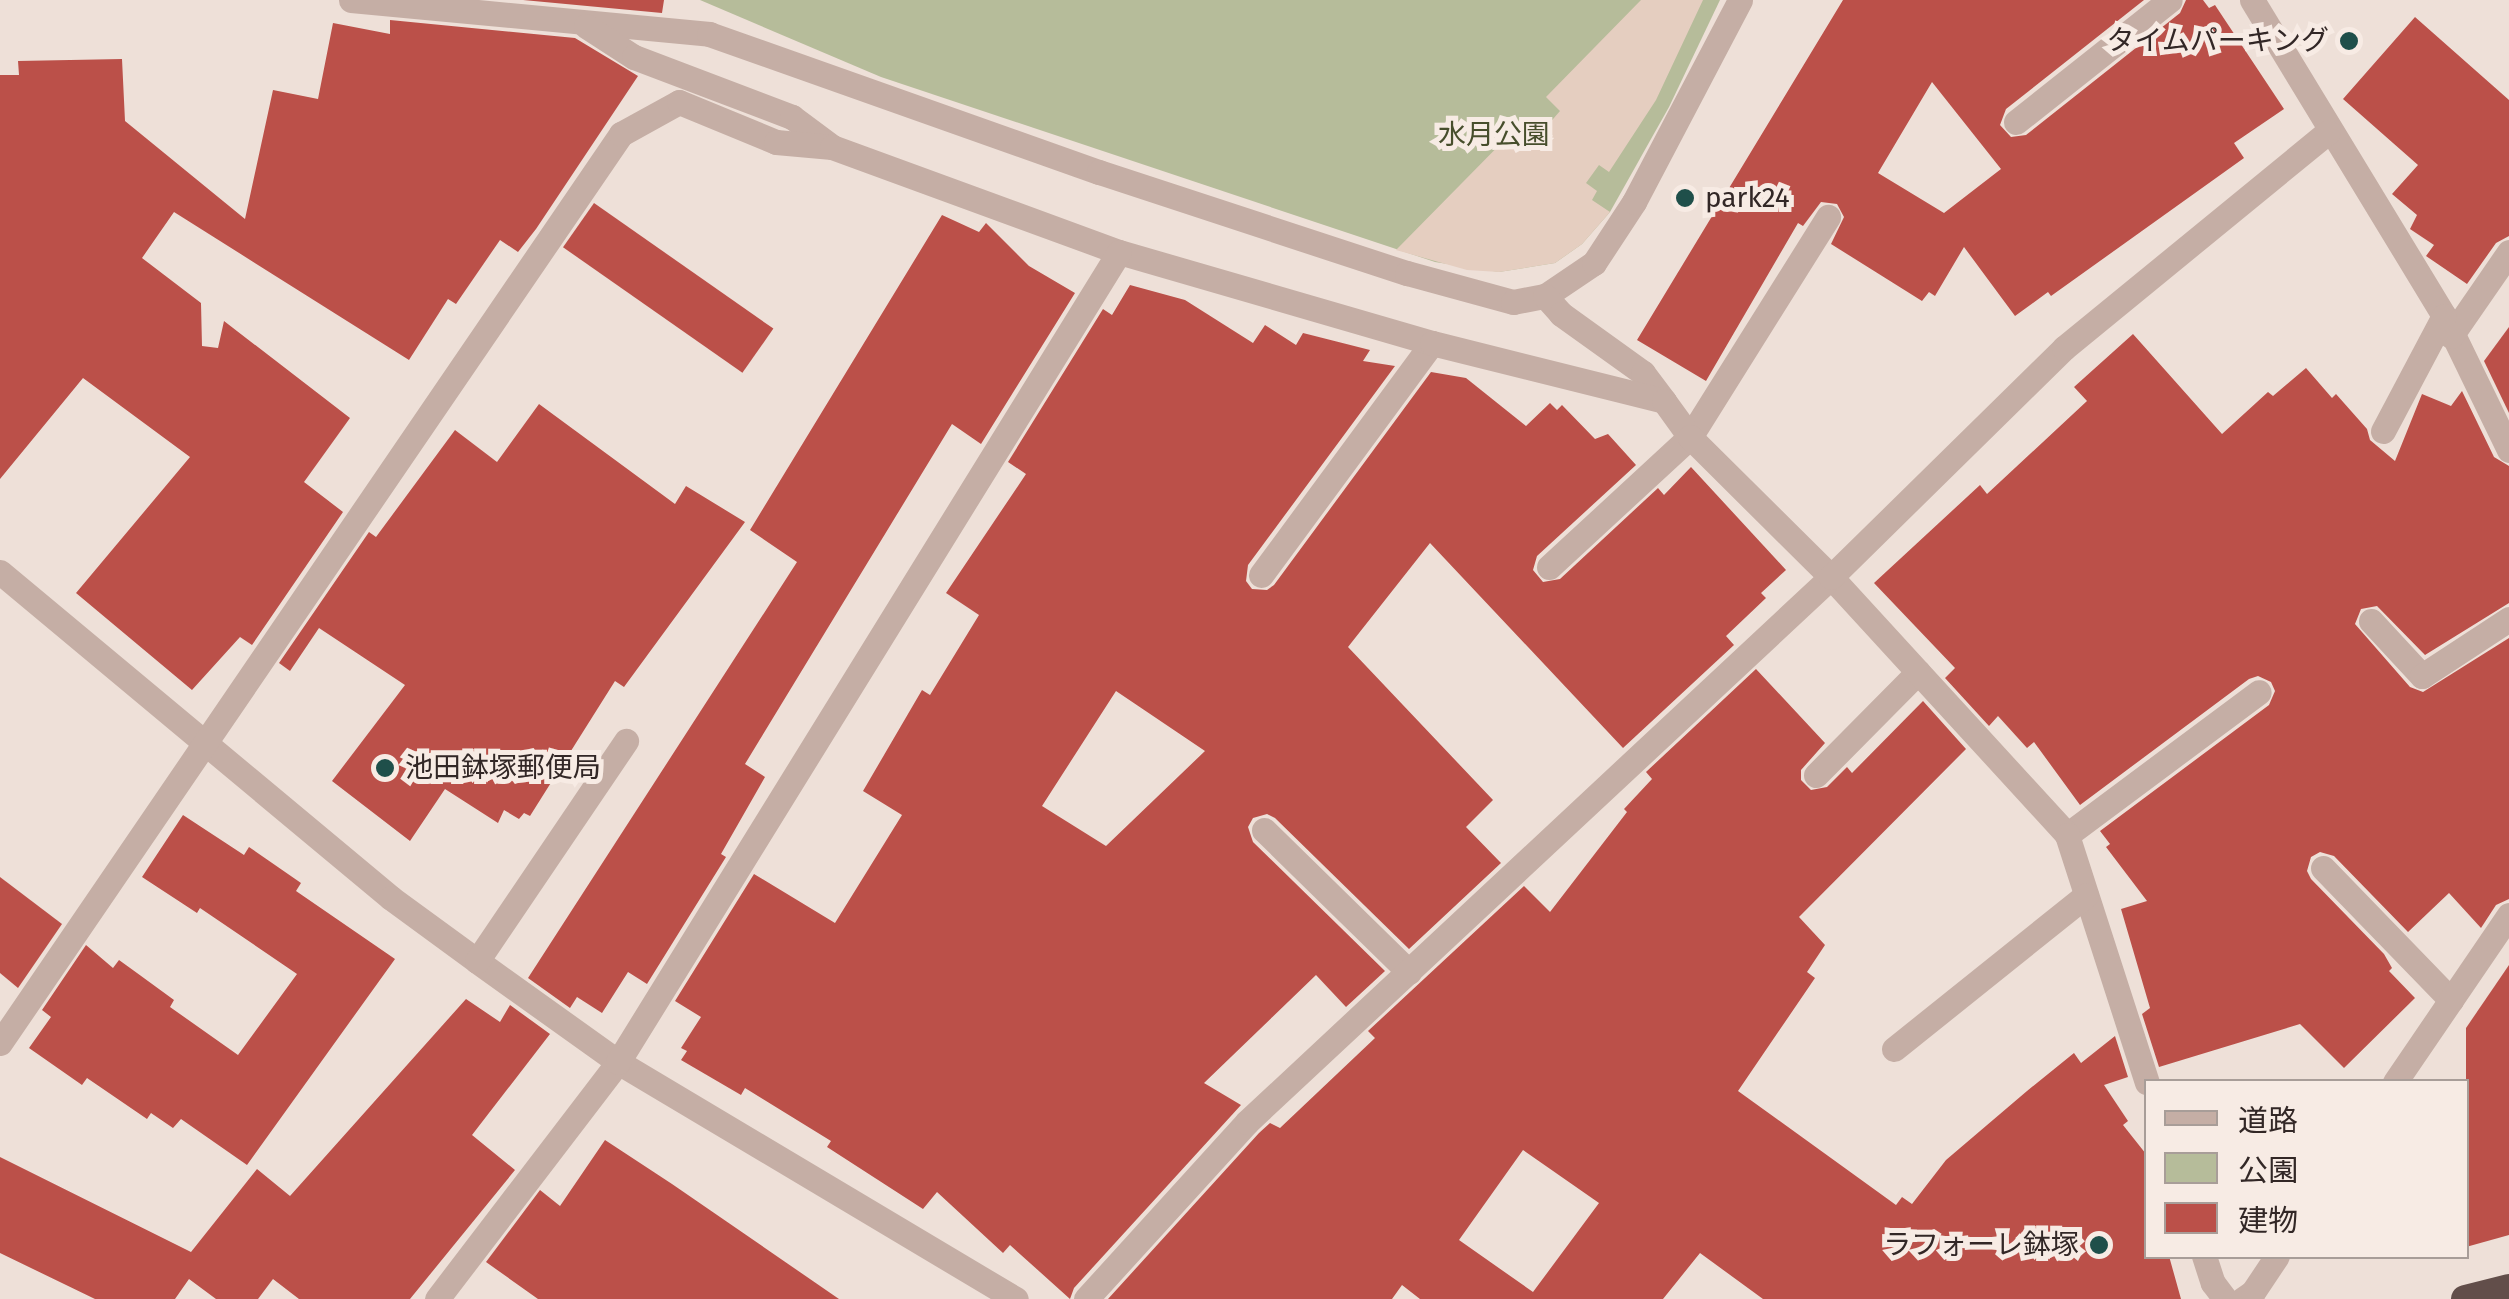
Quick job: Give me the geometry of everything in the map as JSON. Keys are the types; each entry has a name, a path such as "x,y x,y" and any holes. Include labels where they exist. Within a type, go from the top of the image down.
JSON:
{"highway":[{"path":"2465,1299 2509,1288"}],"street":[{"path":"351,0 708,34 875,96 1408,273 1512,302 1545,296 1594,263 1634,202 1740,0"},
{"path":"2016,122 2170,0"},
{"path":"2252,0 2447,326 2509,450"},
{"path":"582,23 634,57 792,116 832,147"},
{"path":"0,1043 621,134 679,102 776,142 832,147 1119,252 1432,343 1664,401"},
{"path":"1086,1299 1247,1122 1831,577 2064,348 2328,132"},
{"path":"1549,566 1690,437 1828,217"},
{"path":"438,1299 618,1062 1119,252"},
{"path":"2383,431 2447,326 2509,252"},
{"path":"1545,296 1561,314 1643,374 1690,437 1831,577 2067,835 2146,1079"},
{"path":"1261,575 1432,343"},
{"path":"0,572 205,744 476,962 618,1062 978,1290 1016,1299"},
{"path":"2371,621 2422,676 2509,619"},
{"path":"1816,775 1918,672"},
{"path":"2067,835 2259,692"},
{"path":"476,962 626,741"},
{"path":"1264,830 1409,972"},
{"path":"2323,868 2451,1000"},
{"path":"1894,1048 2086,895"},
{"path":"2398,1079 2509,915"},
{"path":"2205,1259 2213,1284 2225,1299"},
{"path":"2243,1299 2253,1292 2275,1259"}],"green space":[{"name":"水月公園","path":"700,0 1720,0 1669,107 1610,212 1582,244 1555,263 1499,272 1435,262 881,77"}],"shaded area":[{"path":"1641,0 1703,0 1656,100 1609,172 1599,165 1586,183 1597,191 1592,200 1610,212 1582,244 1555,263 1499,272 1467,270 1396,250 1524,120 1540,134 1560,111 1546,97"}],"building":[{"path":"523,0 664,0 662,13"},
{"path":"1843,0 2144,0 2006,109 2000,125 2011,137 2026,135 2180,13 2186,0 2203,0 2209,8 2215,5 2284,109 2234,143 2244,158 2051,296 2048,292 2015,316 1964,247 1935,296 1929,292 1922,301 1831,244 1844,217 1837,204 1821,202 1803,226 1798,223 1706,381 1637,340","holes":["1932,82 2001,169 1944,213 1878,173"]},
{"path":"2415,17 2509,100 2509,236 2496,243 2467,284 2426,256 2434,245 2410,229 2417,215 2392,194 2418,165 2343,99"},
{"path":"390,20 575,38 638,76 518,252 500,240 456,304 448,299 409,360 174,212 142,258 201,303 202,346 218,348 224,321 350,418 304,482 343,512 252,645 240,637 192,690 76,593 190,457 83,378 0,479 0,75 19,75 18,61 122,59 125,121 245,219 273,90 318,99 333,23 390,34"},
{"path":"594,203 773,329 742,373 563,247"},
{"path":"942,215 979,232 986,223 1029,266 1075,293 981,444 952,424 745,764 765,777 721,854 726,857 647,984 628,972 602,1013 577,997 570,1008 528,978 797,562 750,530"},
{"path":"1130,285 1185,300 1253,343 1265,325 1296,345 1303,333 1370,350 1363,361 1395,366 1248,565 1246,581 1252,589 1267,590 1274,585 1431,372 1466,378 1526,426 1550,403 1557,410 1562,405 1595,439 1608,434 1636,465 1537,556 1533,570 1543,582 1560,579 1658,488 1664,495 1691,467 1786,570 1761,593 1766,598 1726,636 1734,645 1623,748 1430,543 1348,647 1493,800 1466,827 1501,863 1409,949 1275,818 1267,814 1253,818 1248,827 1253,842 1385,971 1346,1007 1316,975 1204,1083 1241,1105 1074,1288 1070,1299 1010,1245 1003,1253 937,1192 923,1209 827,1147 831,1141 745,1088 741,1095 681,1060 687,1051 681,1048 701,1017 675,1001 754,874 835,923 902,815 863,791 922,690 930,695 979,615 946,593 1026,474 1008,462 1103,309 1112,315","holes":["1116,691 1205,751 1106,846 1042,806"]},
{"path":"2509,327 2509,413 2484,361"},
{"path":"2133,334 2222,434 2268,392 2273,396 2306,368 2332,398 2336,394 2367,429 2370,440 2395,461 2422,394 2451,406 2462,391 2494,457 2509,466 2509,603 2425,655 2377,606 2361,609 2355,624 2410,687 2423,692 2509,638 2509,899 2496,905 2481,928 2449,893 2408,932 2334,856 2320,852 2311,857 2307,871 2311,879 2384,954 2392,968 2389,971 2415,998 2344,1068 2300,1024 2159,1067 2142,1014 2150,1008 2121,909 2147,901 2106,847 2110,844 2100,831 2269,705 2275,691 2271,682 2258,676 2249,679 2080,805 2034,742 2027,748 1998,716 1989,726 1945,678 1955,668 1874,583 1980,485 1987,494 2087,401 2074,387"},
{"path":"539,404 675,504 686,486 745,522 624,687 615,681 530,816 524,813 519,819 504,810 498,823 445,789 410,841 332,781 405,685 319,628 290,671 279,663 369,532 376,537 455,430 497,462"},
{"path":"1756,669 1825,743 1801,770 1801,780 1811,790 1827,787 1847,767 1852,773 1923,701 1966,749 1799,917 1825,945 1807,972 1815,978 1738,1091 1896,1205 1902,1197 1912,1204 1946,1160 2027,1091 2074,1053 2081,1063 2115,1036 2128,1077 2104,1085 2128,1121 2123,1125 2144,1151 2144,1259 2170,1259 2181,1299 1763,1299 1700,1253 1663,1299 1420,1299 1402,1285 1392,1299 1108,1299 1259,1133 1270,1123 1280,1128 1375,1038 1368,1031 1524,886 1550,912 1627,812 1624,809 1652,779 1646,772","holes":["1523,1150 1599,1203 1533,1292 1459,1240"]},
{"path":"183,815 244,855 249,847 301,883 296,891 395,959 247,1165 181,1119 173,1128 151,1113 147,1119 87,1078 82,1085 29,1048 51,1017 42,1010 86,945 113,968 119,960 137,973 174,1000 170,1007 238,1055 297,974 200,908 197,913 142,877"},
{"path":"0,877 62,924 18,988 0,973"},
{"path":"2509,965 2509,1235 2469,1246 2469,1079 2466,1028"},
{"path":"466,999 500,1022 510,1005 550,1034 472,1135 515,1170 410,1299 299,1299 273,1279 258,1299 216,1299 189,1279 175,1299 95,1299 0,1253 0,1157 191,1252 257,1169 290,1196"},
{"path":"605,1140 839,1299 538,1299 486,1262 540,1190 560,1206"}],"place":[{"name":"タイムパーキング","path":"2349,41"},
{"name":"park24","path":"1685,198"},
{"name":"池田鉢塚郵便局","path":"385,768"},
{"name":"ラフォーレ鉢塚","path":"2099,1245"}]}
